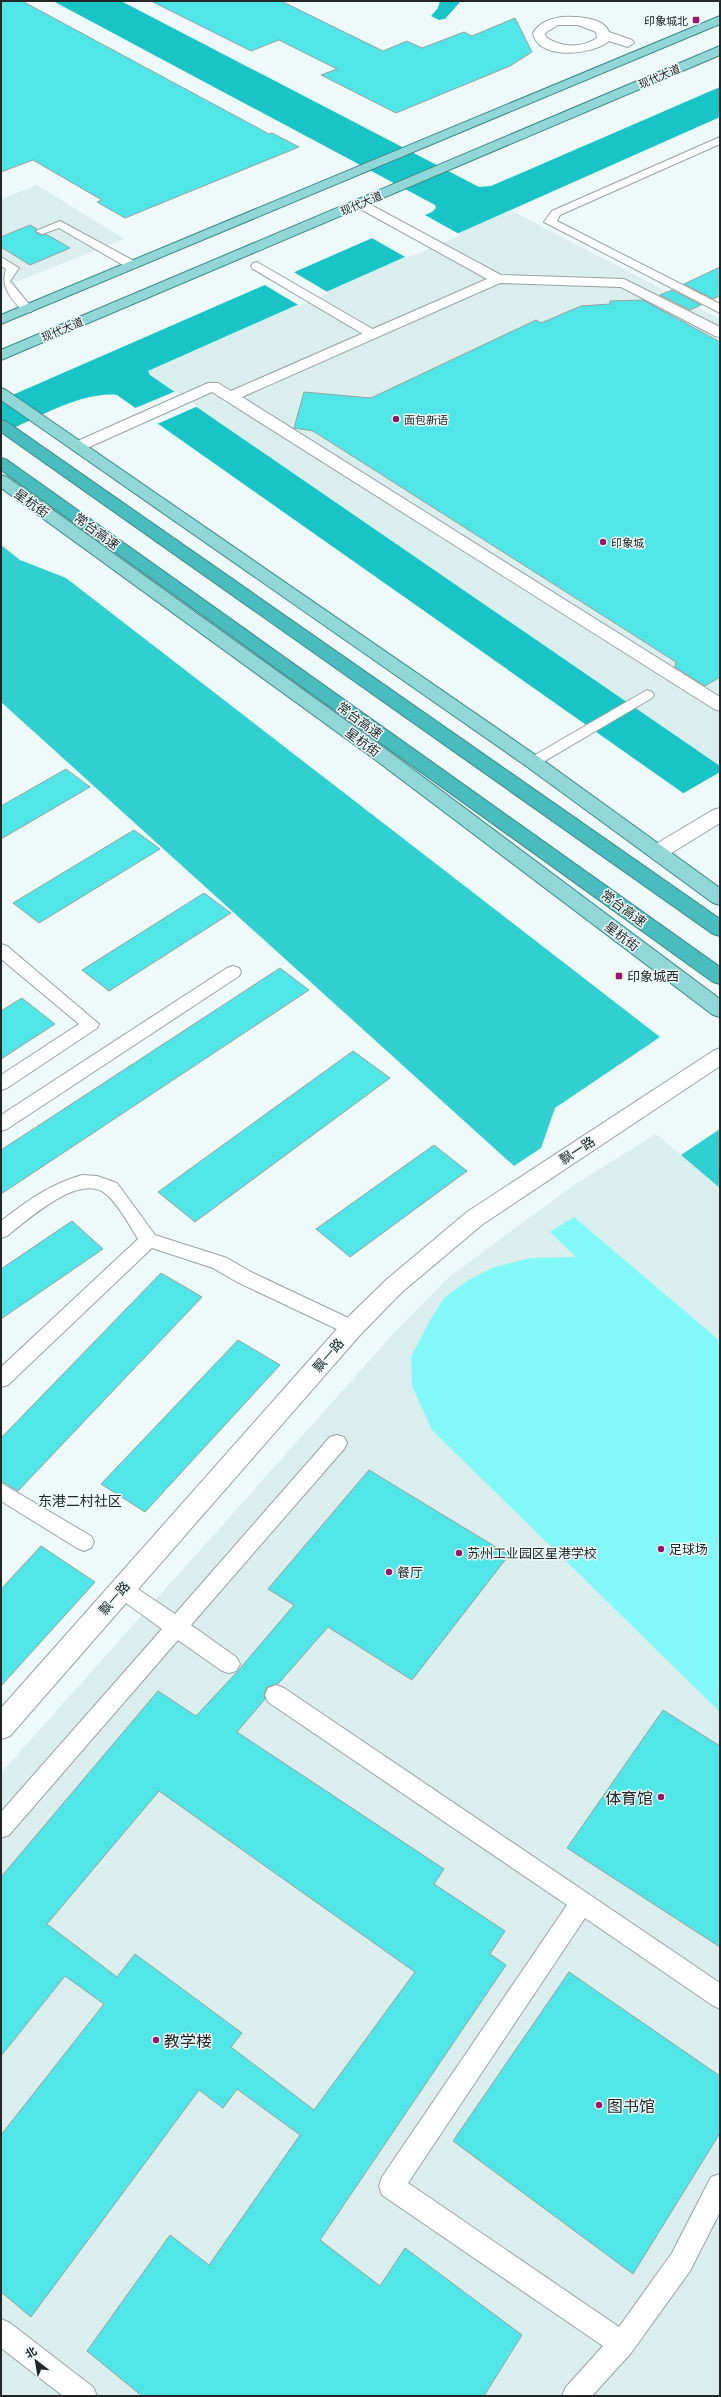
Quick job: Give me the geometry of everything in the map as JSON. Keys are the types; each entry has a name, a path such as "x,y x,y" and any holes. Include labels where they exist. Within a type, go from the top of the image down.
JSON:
{"highway":[{"path":"1,425 720,929"},
{"name":"常台高速","path":"1,463 720,977"}],"main road":[{"path":"1,320 720,20"},
{"name":"现代大道","path":"1,355 720,50"},
{"path":"1,393 533,762 720,898"},
{"name":"星杭街","path":"1,480 378,753 720,1010"}],"street":[{"path":"587,59 572,49 545,42 539,33 542,28 557,22 578,21 597,26 604,35 628,43"},
{"path":"572,49 596,45 604,39 604,35"},
{"path":"360,203 498,279"},
{"path":"230,396 498,279 624,283 720,333"},
{"path":"79,446 213,386 720,705"},
{"path":"658,852 720,814"},
{"name":"飘一路","path":"1,1727 352,1328 394,1286 476,1218 720,1056"}],"lane":[{"path":"720,140 556,213 550,222 720,308"},
{"path":"42,231 60,224 132,266"},
{"path":"1,260 13,268 4,281 26,309"},
{"path":"257,266 372,334"},
{"path":"533,762 642,698"},
{"path":"1,950 91,1024 1,1084"},
{"path":"1,1124 233,972"},
{"path":"1,1231 65,1186 81,1181 100,1184 112,1189 149,1240 220,1264 244,1277 352,1328"},
{"path":"1,1379 149,1240"},
{"path":"1,1828 337,1443"},
{"path":"1,1491 84,1542"},
{"path":"122,1589 230,1664"},
{"path":"276,1695 720,1997"},
{"path":"582,1903 391,2186 622,2344"},
{"path":"575,2396 622,2344 681,2262 720,2186"},
{"path":"1,2332 84,2396"}],"shaded area":[{"path":"53,1 121,1 479,187 491,186 720,87 720,117 148,371 150,375 720,766 720,819 117,395 89,397 73,402 43,414 1,434 1,400 432,212 436,208 435,205"},
{"path":"440,1 460,2 445,19 439,20 431,16 438,8"},
{"path":"37,185 124,239 1,288 1,199"},
{"name":"印象城","path":"510,210 720,319 720,766 150,375 148,371"},
{"path":"1,545 20,560 66,578 660,1037 555,1108 541,1148 514,1166 1,702"},
{"path":"720,1129 720,1188 681,1155"},
{"name":"苏州工业园区星港学校","path":"656,1134 720,1188 720,2396 1,2396 1,1773 394,1333 449,1277 574,1185"},
{"path":"574,1217 720,1341 720,1712 432,1430 412,1386 411,1357 429,1322 444,1298 467,1281 492,1268 530,1258 576,1257 550,1232"}],"pier":[{"path":"423,214 461,235 407,258 370,237"},
{"path":"292,271 329,293 300,306 263,284"},
{"path":"176,391 198,406 155,425 133,409"},
{"path":"720,772 720,821 682,794"}],"building":[{"path":"1,1 22,1 269,134 272,133 299,147 125,218 97,202 102,200 33,160 1,172"},
{"path":"151,1 281,1 383,51 407,41 422,48 464,32 472,36 515,18 532,52 510,66 396,113 321,75 337,69 279,40 251,51"},
{"path":"30,225 37,229 35,232 41,235 46,234 70,248 30,265 1,247 1,237"},
{"path":"720,267 720,296 713,299 684,284"},
{"path":"672,290 701,305 690,310 660,295"},
{"name":"印象城","path":"643,300 720,342 720,677 705,686 675,667 676,662 313,431 294,428 304,392 371,398 536,320 541,323 581,306 610,304 610,301"},
{"path":"66,769 90,787 1,839 1,806"},
{"path":"134,830 160,849 39,923 13,903"},
{"path":"204,893 231,913 109,991 82,970"},
{"path":"280,968 309,990 1,1194 1,1150"},
{"path":"22,998 55,1024 1,1059 1,1011"},
{"path":"353,1051 390,1078 195,1222 158,1192"},
{"path":"434,1145 467,1171 350,1257 316,1229"},
{"path":"72,1221 103,1249 1,1319 1,1269"},
{"path":"161,1273 202,1297 18,1491 1,1481 1,1438"},
{"path":"238,1340 280,1365 145,1512 101,1484"},
{"name":"教学楼","path":"369,1470 509,1555 412,1680 328,1627 278,1684 267,1687 264,1694 265,1699 237,1732 444,1869 434,1884 505,1931 490,1954 506,1965 320,2240 380,2286 405,2248 522,2335 484,2396 142,2396 87,2351 170,2235 209,2265 300,2135 237,2089 223,2108 199,2090 31,2317 1,2292 1,2135 104,2004 65,1976 1,2056 1,1877 158,1691 196,1716 237,1672 294,1605 268,1589","holes":["159,1791 415,1972 314,2110 231,2047 242,2033 135,1954 117,1977 47,1924"]},
{"path":"41,1546 95,1582 1,1686 1,1589"},
{"name":"体育馆","path":"663,1710 720,1746 720,1947 567,1848"},
{"name":"图书馆","path":"569,1972 720,2076 720,2133 633,2274 453,2141"}],"place":[{"name":"印象城北","path":"696,20"},
{"name":"面包新语","path":"396,419"},
{"name":"印象城","path":"603,542"},
{"name":"印象城西","path":"619,976"},
{"name":"足球场","path":"661,1549"},
{"name":"苏州工业园区星港学校","path":"459,1553"},
{"name":"餐厅","path":"389,1572"},
{"name":"体育馆","path":"661,1797"},
{"name":"教学楼","path":"156,2040"},
{"name":"图书馆","path":"599,2105"}],"district":[{"name":"东港二村社区","path":"80,1500"}]}
